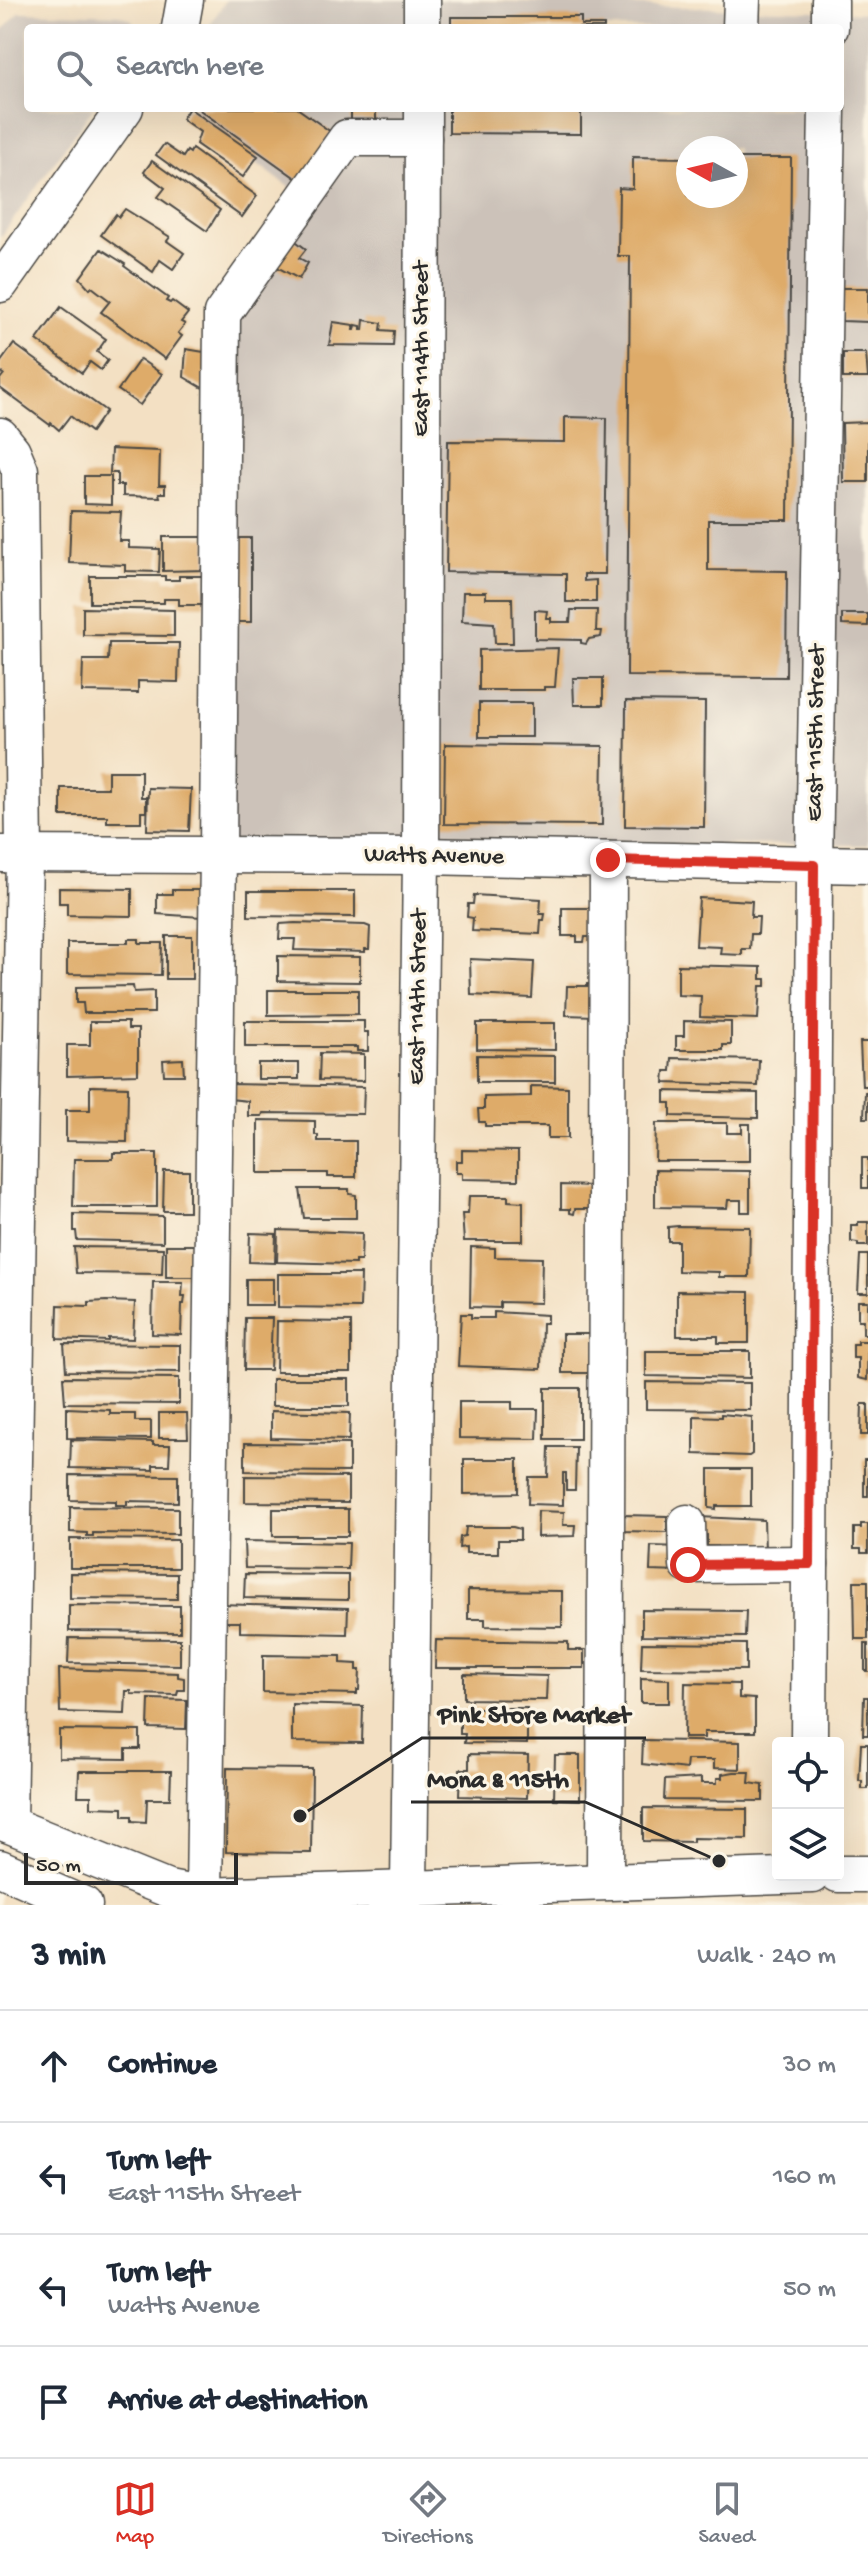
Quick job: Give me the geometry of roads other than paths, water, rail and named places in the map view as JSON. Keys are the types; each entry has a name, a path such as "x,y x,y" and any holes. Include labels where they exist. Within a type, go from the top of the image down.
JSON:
{"street":[{"path":"181,24 185,0"},
{"path":"422,0 422,24"},
{"path":"741,24 742,0"},
{"path":"830,0 830,24"},
{"path":"0,284 122,112"},
{"name":"East 115th Street","path":"809,1737 814,865 827,112"},
{"path":"204,1896 222,314 347,138 423,123"},
{"name":"East 114th Street","path":"409,1887 421,856 423,123"},
{"path":"0,436 12,451 20,470 22,604 12,854 4,1823 164,1897 306,1899 409,1887 494,1895 605,1880 773,1891 796,1881"},
{"path":"0,634 22,604"},
{"name":"Watts Avenue","path":"12,854 421,856 868,865"},
{"path":"605,1880 608,860"},
{"path":"687,1523 688,1565 810,1564"},
{"path":"0,1868 84,1905"},
{"path":"844,1874 868,1874"}],"place":[{"name":"Pink Store Market","path":"300,1816"},
{"name":"Mona & 115th","path":"719,1861"}]}
